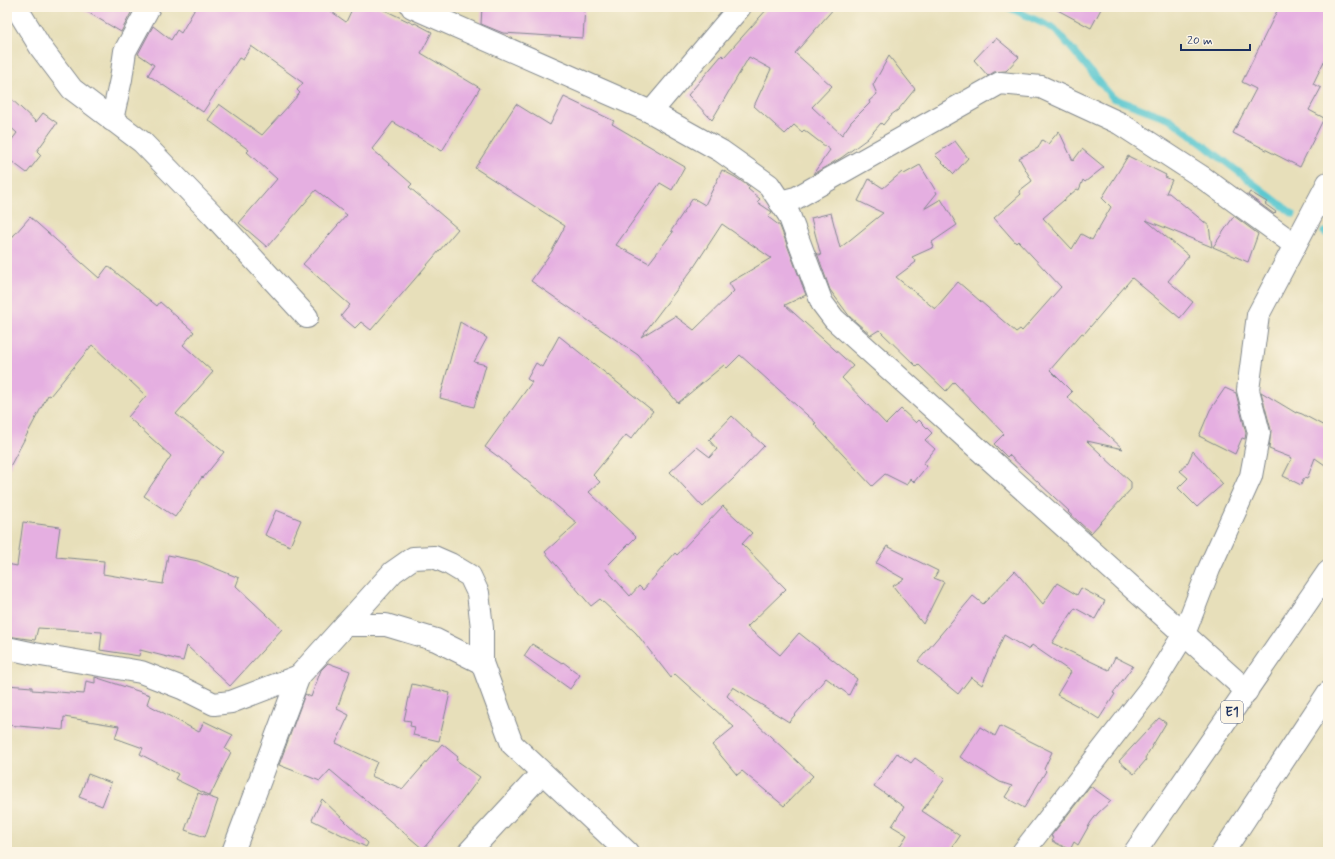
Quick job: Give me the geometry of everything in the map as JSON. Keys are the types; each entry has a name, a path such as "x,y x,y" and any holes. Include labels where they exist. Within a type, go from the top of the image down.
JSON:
{"main road":[{"path":"16,7 41,48 72,89 142,142 213,215 307,317"},
{"path":"112,120 121,79 125,51 149,7"},
{"path":"412,7 651,112 721,151 769,185 789,215 822,303 834,319 1247,691"},
{"path":"651,112 740,7"},
{"path":"780,202 796,198 1000,83 1041,87 1119,123 1297,240"},
{"path":"1023,852 1152,686 1184,634 1209,569 1251,476 1259,433 1248,390 1258,315 1328,183"},
{"path":"233,852 299,676 393,572 413,558 434,557 450,564 470,576 478,593 482,628 482,663 512,744 627,852"},
{"name":"E1","path":"1135,852 1328,572"},
{"path":"345,625 386,625 436,640 482,663"},
{"path":"7,648 141,672 182,688 214,704 231,702 299,676"},
{"path":"1223,852 1328,693"},
{"path":"469,852 542,773"}],"building":[{"path":"79,7 127,7 132,11 121,32"},
{"path":"196,7 325,7 346,22 353,7 378,7 432,32 421,53 480,88 442,151 393,122 372,149 412,184 409,187 458,229 371,330 361,322 355,328 341,316 350,305 303,264 347,215 316,190 267,247 239,223 277,179 247,152 249,150 208,120 219,104 262,135 300,93 297,90 303,83 251,46 243,60 239,58 203,112 148,75 154,65 138,54 153,26 171,40 177,30 181,33"},
{"path":"482,7 585,7 583,38 503,33 481,24"},
{"path":"769,7 835,7 795,53 832,86 812,107 842,135 851,122 877,94 873,85 889,56 915,89 898,110 891,115 883,125 881,123 867,139 841,158 813,174 830,150 804,130 802,132 794,125 785,134 754,106 771,69 749,57 712,120 688,95 722,55 724,57"},
{"path":"1052,7 1102,7 1091,28"},
{"path":"1279,7 1328,7 1328,53 1313,84 1321,88 1309,110 1324,118 1300,167 1233,133 1256,89 1242,82"},
{"path":"996,38 1019,57 1006,71 994,72 988,76 974,60"},
{"path":"7,95 36,122 43,113 57,123 37,151 41,155 27,173 7,158 7,146 17,133 7,124"},
{"path":"564,97 614,121 612,124 685,167 672,190 660,183 616,245 649,263 673,232 671,231 693,198 705,205 722,170 750,187 748,189 760,199 757,202 772,212 768,217 780,226 806,295 785,305 853,366 842,378 886,424 901,409 916,423 919,420 932,433 925,440 935,449 923,464 927,466 914,482 910,478 907,485 885,474 872,486 814,424 816,423 740,355 727,368 724,365 678,403 638,355 531,281 552,251 565,226 475,168 516,104 550,125","holes":["722,224 771,258 729,283 734,291 694,330 675,316 641,337 694,267"]},
{"path":"1059,131 1073,161 1082,149 1104,167 1085,182 1083,180 1079,190 1077,189 1043,218 1072,249 1081,234 1092,240 1111,207 1102,198 1128,156 1166,175 1165,177 1172,180 1166,193 1169,193 1209,226 1212,247 1146,220 1189,256 1168,281 1193,302 1180,318 1132,278 1084,334 1082,333 1050,370 1072,392 1067,397 1123,449 1087,441 1131,482 1131,489 1091,533 1009,455 1007,457 994,444 1004,434 954,382 946,391 918,364 916,366 879,330 871,335 850,317 830,290 817,253 821,256 811,218 831,213 840,248 883,213 858,201 869,179 883,188 902,172 904,174 920,165 937,193 924,209 941,199 957,225 932,242 934,247 912,257 916,262 896,277 935,309 958,282 1016,332 1020,329 1022,331 1061,287 1018,241 1016,243 994,218 1021,194 1019,191 1032,181 1019,158 1038,148 1042,140 1048,144"},
{"path":"955,141 968,158 954,174 935,155"},
{"path":"1250,192 1267,202 1265,204 1276,212 1274,214 1248,195"},
{"path":"1234,216 1258,234 1248,262 1213,247"},
{"path":"30,217 99,278 108,266 157,306 160,302 194,332 183,345 213,372 176,414 224,452 203,478 202,477 175,517 144,496 171,456 128,417 146,396 92,345 50,396 48,395 7,472 7,243"},
{"path":"460,322 487,338 474,362 486,365 474,407 440,398"},
{"path":"559,336 653,411 631,439 626,435 593,475 600,482 589,492 636,537 605,568 630,596 639,586 643,590 675,553 677,555 723,506 752,533 742,544 786,589 747,627 780,655 799,633 857,679 849,695 826,678 789,722 733,687 727,696 813,776 784,806 742,771 737,775 712,745 734,727 675,674 671,678 636,633 600,599 591,606 545,552 577,523 485,447 532,382 527,379 536,363 542,367"},
{"path":"1225,388 1236,393 1246,433 1245,439 1242,438 1235,454 1199,436 1210,410"},
{"path":"1261,392 1296,413 1302,414 1328,428 1328,467 1315,458 1307,479 1304,478 1301,485 1283,476 1292,458 1269,449 1271,430"},
{"path":"732,416 764,446 733,479 703,507 670,472 697,447 710,457 717,449 709,440"},
{"path":"1193,451 1223,484 1197,507 1178,488 1188,478 1180,471 1188,462"},
{"path":"276,510 301,520 290,546 265,535"},
{"path":"23,522 60,527 56,557 104,561 103,574 163,584 168,555 198,561 239,578 236,586 282,629 230,686 187,646 183,661 140,650 139,656 100,650 102,632 38,628 35,640 7,636 7,564 17,566"},
{"path":"887,546 938,571 934,578 944,582 923,624 893,586 904,579 876,563"},
{"path":"1015,571 1043,604 1057,583 1077,595 1081,588 1105,601 1095,619 1075,608 1052,643 1109,670 1115,657 1133,666 1113,693 1115,694 1099,719 1057,695 1071,672 1032,645 1029,650 1004,635 982,685 971,677 958,694 918,661 973,596 983,604"},
{"path":"532,644 562,663 563,662 580,675 570,689 524,656"},
{"path":"328,663 350,671 337,709 349,715 336,743 377,762 371,776 403,789 442,744 458,757 456,760 480,777 455,811 423,849 330,770 320,781 279,765 305,694 311,697 321,670"},
{"path":"95,677 150,695 147,704 199,732 204,721 233,735 225,749 231,752 210,796 175,779 178,774 140,754 143,748 115,738 119,726 64,717 63,730 7,725 7,685 32,687 32,690 84,694 86,681 95,683"},
{"path":"412,684 450,693 439,741 413,735 415,727 410,726 411,721 404,720"},
{"path":"1159,718 1166,723 1145,758 1146,760 1134,774 1119,761"},
{"path":"1000,726 1052,752 1044,769 1046,771 1024,808 1005,797 1012,786 1000,782 960,757 980,727 995,736"},
{"path":"897,753 911,763 915,758 945,779 922,811 960,836 949,852 896,852 907,835 892,826 904,807 874,786"},
{"path":"88,774 111,783 102,806 79,797"},
{"path":"1090,786 1111,801 1091,822 1078,845 1074,842 1070,850 1052,841 1054,838 1051,836"},
{"path":"198,793 218,800 205,837 185,830"},
{"path":"322,799 368,843 366,847 312,820"}],"waterway":[{"path":"1008,7 1055,29 1113,98 1170,119 1293,214"},
{"path":"1324,232 1328,235"}]}
